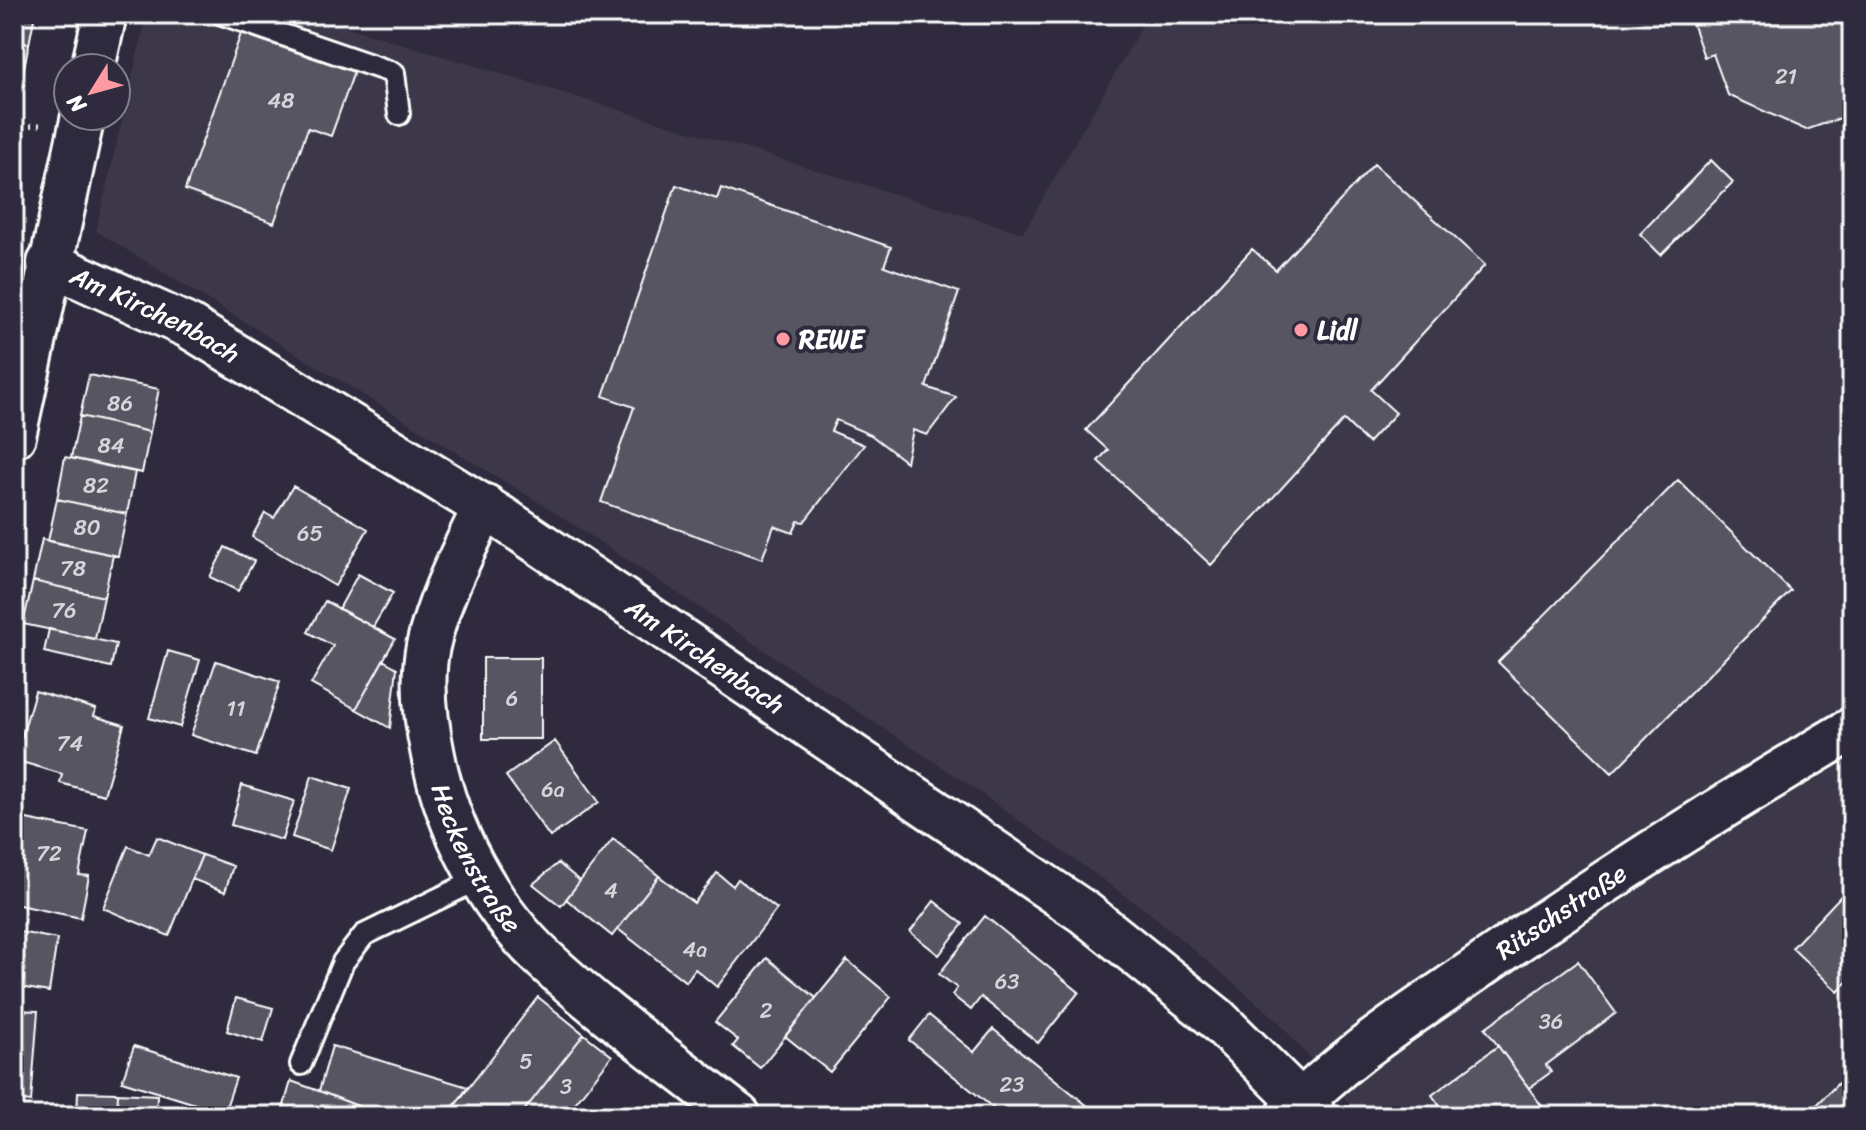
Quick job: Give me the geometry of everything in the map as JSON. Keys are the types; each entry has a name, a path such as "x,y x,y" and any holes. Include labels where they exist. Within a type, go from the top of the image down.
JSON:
{"street":[{"path":"97,52 105,14"},
{"path":"14,436 79,132"},
{"name":"Am Kirchenbach","path":"49,263 188,326 485,506 1085,913 1216,1018 1301,1111"},
{"name":"Heckenstraße","path":"485,506 449,581 428,649 427,725 438,781 460,839 481,878 544,959 739,1116"},
{"name":"Ritschstraße","path":"1301,1111 1374,1040 1542,924 1731,801 1852,729"}],"lane":[{"path":"222,14 394,73 399,114"},
{"path":"301,1064 343,962 364,935 481,878"}],"shaded area":[{"path":"147,14 305,14 1023,233 1149,14 1852,14 1852,1116 1360,1116 1275,1018 1147,911 959,778 551,510 96,231 119,132 132,132 132,78"}],"building":[{"path":"14,14 35,14 29,44 14,41"},
{"path":"1689,14 1840,14 1852,47 1852,114 1806,130 1728,95 1713,54 1704,57"},
{"path":"242,31 354,72 331,136 308,128 274,223 185,190"},
{"path":"14,41 29,44 20,86 14,85"},
{"path":"1711,160 1733,182 1661,255 1640,234"},
{"name":"Lidl","path":"1374,164 1485,265 1371,390 1396,413 1368,443 1344,420 1211,565 1098,461 1108,450 1086,430 1252,249 1276,270"},
{"name":"REWE","path":"676,185 717,199 721,188 891,247 884,266 959,292 926,387 956,397 927,435 913,430 906,462 871,435 836,420 831,431 864,445 804,522 798,521 793,533 774,526 762,559 601,502 634,407 603,396"},
{"path":"89,375 159,389 150,432 80,416"},
{"path":"80,416 150,432 142,473 71,458"},
{"path":"65,457 135,472 127,514 57,499"},
{"path":"1678,480 1791,591 1612,773 1498,662"},
{"path":"293,486 368,529 335,586 252,537 265,513 274,518"},
{"path":"57,499 127,514 118,556 48,541"},
{"path":"42,539 113,555 104,597 33,581"},
{"path":"225,547 254,561 238,591 210,577"},
{"path":"358,574 393,593 373,627 339,609"},
{"path":"33,581 104,597 95,639 23,624"},
{"path":"325,601 395,639 356,709 311,684 333,646 308,632"},
{"path":"49,629 116,644 111,667 44,652"},
{"path":"168,651 200,660 180,727 149,718"},
{"path":"483,658 541,658 541,739 483,739"},
{"path":"383,660 397,668 390,728 356,709"},
{"path":"216,661 280,682 256,756 191,735"},
{"path":"35,691 96,709 94,716 124,725 104,795 60,783 62,774 15,760"},
{"path":"555,741 599,802 550,837 506,776"},
{"path":"312,776 351,789 331,850 292,837"},
{"path":"242,785 294,801 282,840 231,825"},
{"path":"16,817 88,831 79,875 89,876 81,918 14,904"},
{"path":"157,837 202,855 169,936 103,908 128,846 149,855"},
{"path":"613,839 659,876 612,936 566,899"},
{"path":"202,855 233,866 225,892 192,879"},
{"path":"558,863 580,881 561,906 533,884"},
{"path":"717,873 733,886 738,879 777,909 717,987 695,969 686,982 618,929 659,876 694,903"},
{"path":"1852,884 1852,977 1838,992 1792,948"},
{"path":"934,901 963,924 939,955 910,932"},
{"path":"985,916 1079,992 1038,1043 981,997 971,1010 952,995 957,988 939,974"},
{"path":"14,931 57,939 49,992 14,986"},
{"path":"767,958 816,998 760,1068 733,1046 738,1040 715,1022"},
{"path":"847,960 891,997 830,1072 785,1036"},
{"path":"1578,961 1616,1013 1546,1065 1551,1072 1529,1088 1485,1028"},
{"path":"538,997 584,1034 520,1116 455,1116 450,1112"},
{"path":"236,998 273,1008 263,1042 227,1031"},
{"path":"14,1010 38,1011 31,1102 14,1100"},
{"path":"929,1015 974,1052 993,1029 1100,1116 1003,1116 909,1040"},
{"path":"584,1034 612,1056 565,1116 520,1116"},
{"path":"134,1046 236,1078 224,1113 122,1081"},
{"path":"332,1046 468,1087 447,1116 384,1116 319,1091"},
{"path":"1498,1046 1544,1109 1536,1116 1447,1116 1432,1095"},
{"path":"1852,1069 1852,1116 1806,1116"},
{"path":"291,1081 319,1091 384,1116 281,1116"},
{"path":"78,1092 118,1093 117,1116 77,1116"},
{"path":"118,1093 157,1095 156,1116 117,1116"},
{"path":"926,1105 939,1116 916,1116"}],"place":[{"name":"Lidl","path":"1301,330"},
{"name":"REWE","path":"783,339"}]}
